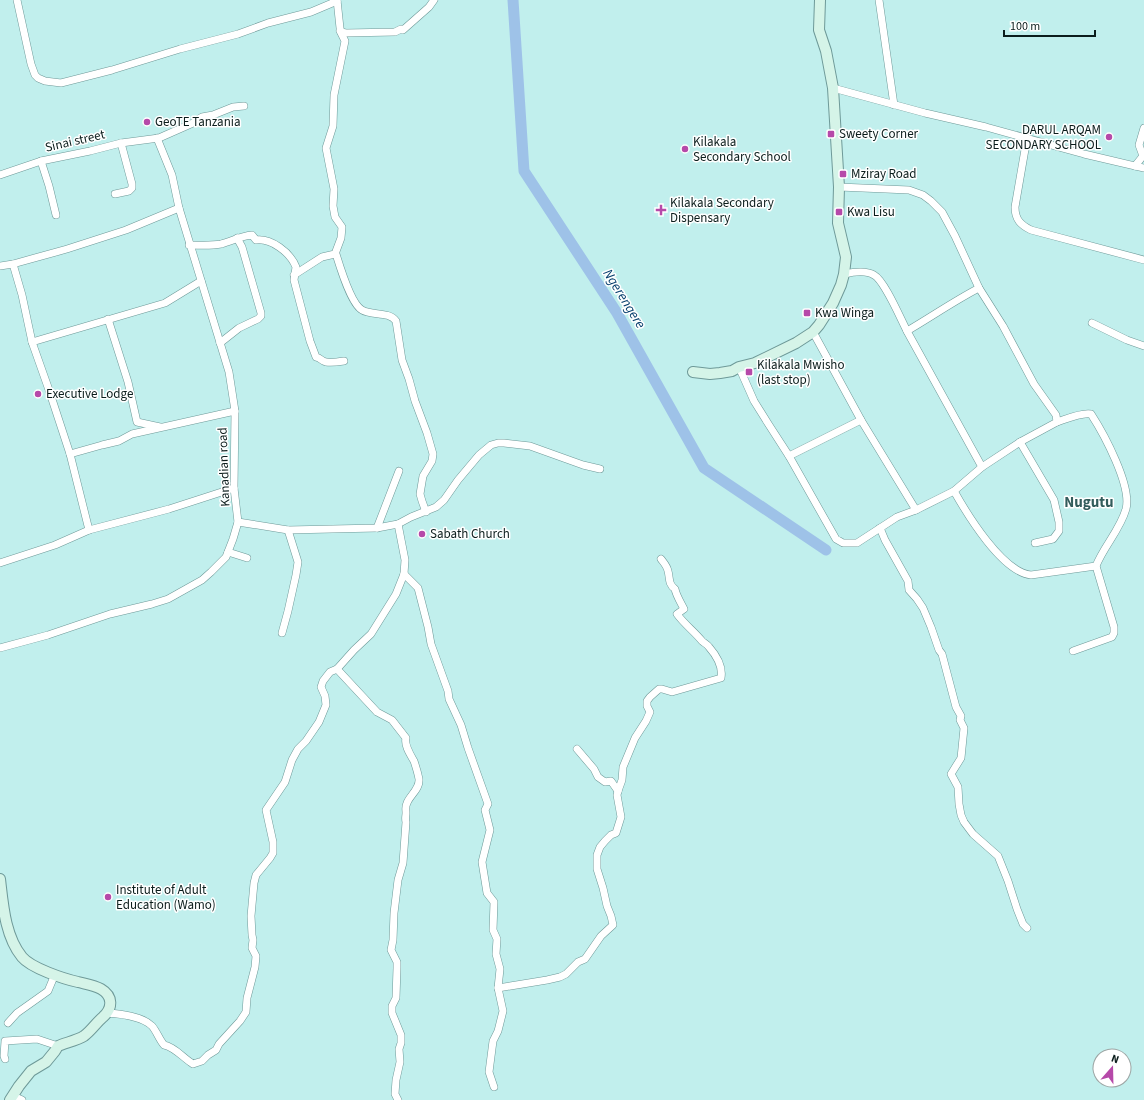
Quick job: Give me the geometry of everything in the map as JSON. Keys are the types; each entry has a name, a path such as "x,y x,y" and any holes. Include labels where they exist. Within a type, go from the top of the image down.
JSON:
{"street":[{"path":"17,0 31,64 35,75 45,81 61,83 238,34 268,23 311,12 337,0 340,31 345,41 334,95 333,126 326,148 334,189 332,206 335,217 342,227 341,238 336,254 350,295 359,308 369,312 394,317 396,321 400,355 433,454 432,461 423,476 420,494 426,512"},
{"path":"340,31 346,33 395,32 401,29 402,30 429,7 434,0"},
{"path":"693,372 710,374 732,371 784,350 813,332 826,315 839,291 844,274 846,257 838,223 839,187 833,88 826,50 819,30 820,0"},
{"path":"879,0 894,105"},
{"path":"833,88 1084,154 1144,168"},
{"name":"Sinai street","path":"0,175 41,161 121,143 157,138 193,123 202,117 244,106"},
{"path":"1135,166 1143,156 1139,145 1144,128"},
{"name":"Kanadian road","path":"0,648 48,635 110,614 168,599 202,580 226,557 233,539 238,522 234,488 235,411 229,372 179,208 172,175 157,138"},
{"path":"1027,138 1015,207 1016,219 1031,230 1144,260"},
{"path":"115,194 129,191 132,188 121,143"},
{"path":"41,161 56,215"},
{"path":"839,187 908,190 923,195 942,212 979,288 1003,326 1034,384 1056,415 1057,422"},
{"path":"0,266 13,264 67,249 126,230 179,208"},
{"path":"190,244 221,244 252,235 256,240 266,240 278,246 295,264 294,280 307,333 316,357 326,362 344,361"},
{"path":"220,343 239,328 261,316 256,294 238,238"},
{"path":"294,276 322,257 336,254"},
{"path":"13,264 22,295 32,342 70,454 89,530"},
{"path":"844,274 850,272 861,272 875,275 883,284 907,331 982,467"},
{"path":"32,342 165,303 202,281"},
{"path":"907,331 979,288"},
{"path":"108,319 128,382 137,422 132,434"},
{"path":"1092,323 1127,340 1144,346"},
{"path":"813,332 861,420 916,510"},
{"path":"739,367 754,401 790,456 836,539 843,543 857,543 897,517 916,510 954,490 982,467 1020,442 1057,422 1088,413 1091,414 1104,434 1120,469 1127,501 1124,513 1116,531 1096,566 1114,627 1114,633 1112,636 1073,651"},
{"path":"70,454 119,441 132,434 235,411"},
{"path":"790,456 861,420"},
{"path":"137,422 162,428"},
{"path":"1020,442 1054,500 1059,522 1058,531 1053,539 1035,543"},
{"path":"238,522 288,530 377,528 398,524 436,507 444,500 474,459 487,448 495,444 504,443 530,446 577,463 600,469"},
{"path":"377,528 400,471"},
{"path":"0,563 55,545 89,530 169,509 234,488"},
{"path":"954,490 964,509 990,545 1002,558 1022,572 1030,574 1096,566"},
{"path":"107,1013 123,1014 146,1022 155,1030 164,1045 174,1049 193,1064 202,1061 216,1050 246,1012 247,998 255,967 256,956 252,948 253,940 251,916 254,883 256,874 273,853 273,842 266,810 285,782 292,760 298,749 306,741 319,722 326,705 325,696 321,687 323,681 330,672 337,669 371,634 396,594 404,574 404,560 398,524"},
{"path":"880,528 908,581 909,590 918,599 923,608 939,650 942,654 956,708 961,716 960,720 964,728 960,758 951,774 958,787 961,815 964,822 973,834 998,856 1020,917 1023,924 1027,928"},
{"path":"282,633 298,562 288,530"},
{"path":"228,552 247,558"},
{"path":"498,988 548,980 566,974 578,962 585,959 601,936 613,926 612,916 607,906 604,888 597,869 597,855 600,847 605,841 611,835 616,834 621,817 618,803 618,791 622,780 624,763 635,738 650,712 647,701 650,697 662,689 672,692 719,679 721,677 721,671 715,653 677,614 684,609 675,589 669,582 668,570 661,559"},
{"path":"404,574 418,588 431,644 448,691 449,699 461,725 488,804 485,810 490,830 482,862 487,892 494,902 493,930 497,939 496,954 500,969 498,988 503,1011 498,1031 493,1041 489,1072 494,1087"},
{"path":"337,669 377,712 392,720 398,727 406,738 405,741 409,754 414,761 419,780 417,788 405,807 406,827 403,863 398,880 391,950 397,962 396,998 392,1006 392,1013 401,1036 399,1049 400,1062 396,1080 396,1094 398,1100"},
{"path":"576,749 594,769 598,777 605,782 611,782 618,791"},
{"path":"0,879 4,910 9,931 17,950 27,962 57,976 95,986 109,996 110,1003 107,1013 83,1037 58,1046 37,1039 5,1041 4,1056 6,1059"},
{"path":"8,1023 12,1018 48,991 52,979 57,976"},
{"path":"15,1099 19,1086 31,1071 46,1062 58,1046"}],"waterway":[{"name":"Ngerengere","path":"513,0 524,171 617,313 704,468 826,550"}],"place":[{"name":"GeoTE Tanzania","path":"147,122"},
{"name":"Sweety Corner","path":"831,134"},
{"name":"DARUL ARQAM SECONDARY SCHOOL","path":"1109,137"},
{"name":"Kilakala Secondary School","path":"685,149"},
{"name":"Mziray Road","path":"843,174"},
{"name":"Kilakala Secondary Dispensary","path":"661,210"},
{"name":"Kwa Lisu","path":"839,212"},
{"name":"Kwa Winga","path":"807,313"},
{"name":"Kilakala Mwisho (last stop)","path":"749,372"},
{"name":"Executive Lodge","path":"38,394"},
{"name":"Sabath Church","path":"422,534"},
{"name":"Institute of Adult Education (Wamo)","path":"108,897"}],"district":[{"name":"Nugutu","path":"1089,502"}]}
